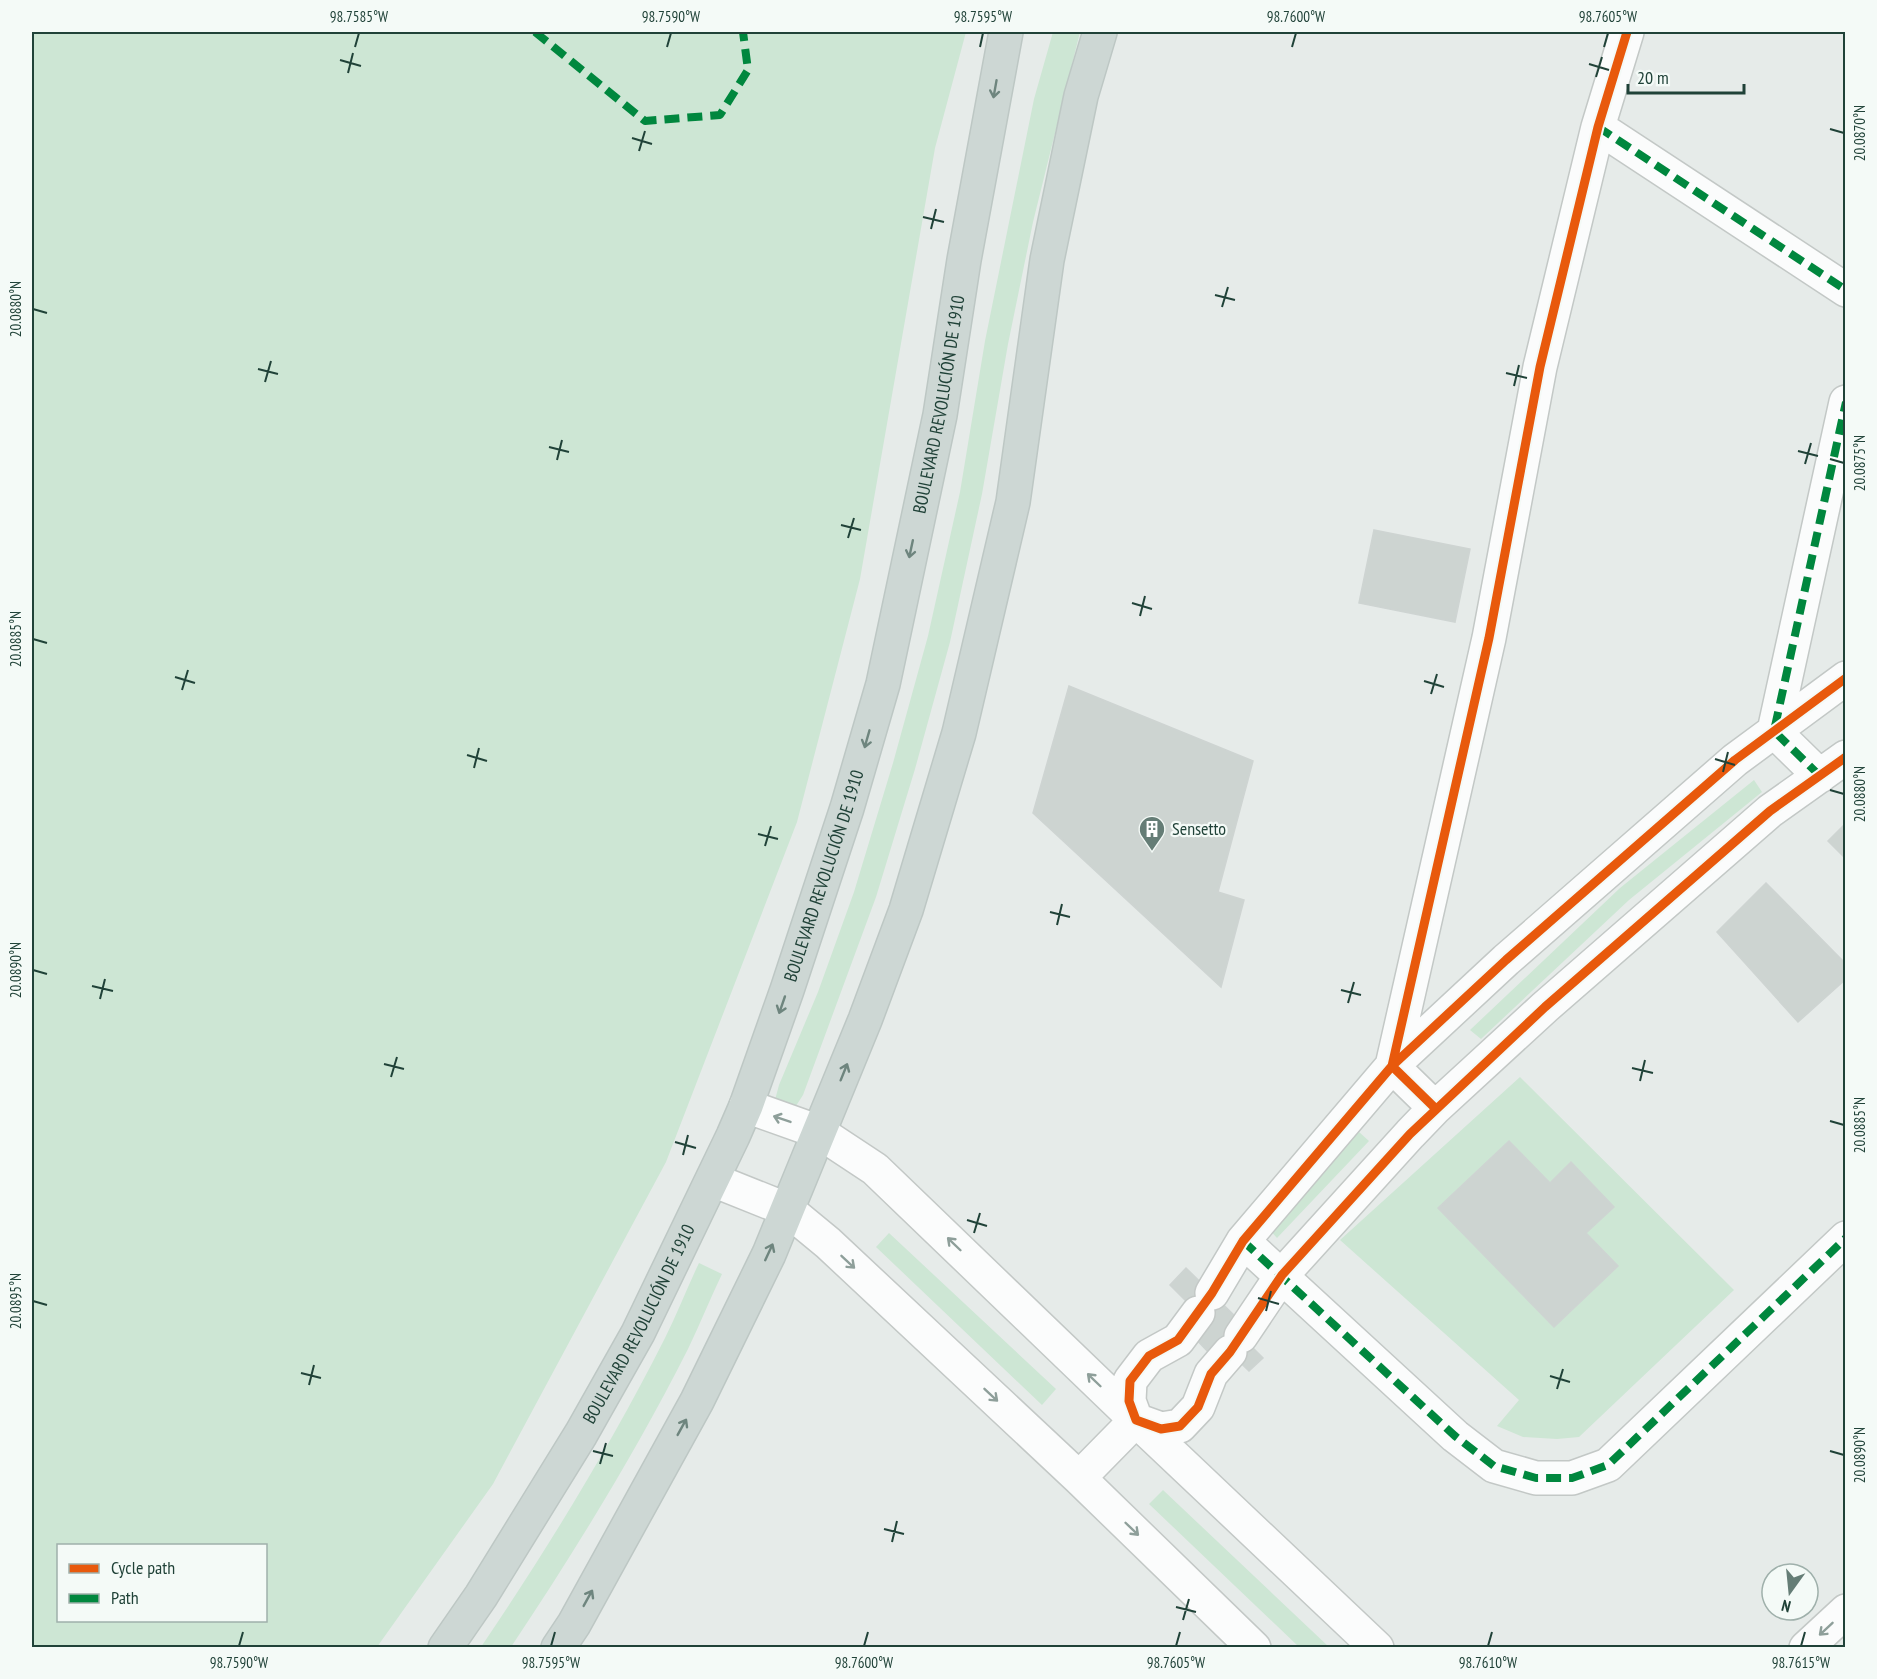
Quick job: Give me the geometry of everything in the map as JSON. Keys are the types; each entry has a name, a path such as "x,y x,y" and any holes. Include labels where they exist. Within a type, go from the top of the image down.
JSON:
{"main road":[{"name":"BOULEVARD REVOLUCIÓN DE 1910","path":"445,1647 482,1596 581,1434 638,1333 713,1180 746,1106 787,990 847,808 883,684 940,415 964,260 1006,32"},
{"path":"558,1647 574,1624 697,1401 769,1254 865,1020 906,910 959,733 1013,502 1047,260 1082,96 1100,32"}],"street":[{"path":"1392,1066 1489,638 1540,367 1598,127 1627,32"},
{"path":"1598,127 1845,290"},
{"path":"1774,731 1845,402"},
{"path":"1774,731 1833,766 1770,811 1545,1008 1435,1108 1282,1275 1235,1344 1211,1374 1198,1407 1180,1426 1161,1429 1136,1420 1129,1401 1130,1381 1149,1356 1178,1340 1205,1303 1243,1241 1392,1066 1515,952 1735,760 1845,678"},
{"path":"1392,1066 1435,1108"},
{"path":"746,1106 819,1132 875,1169 1377,1647"},
{"path":"713,1180 788,1210 828,1243 1079,1478 1254,1647"},
{"path":"1243,1241 1455,1436 1494,1466 1536,1478 1572,1478 1608,1466 1845,1238"},
{"path":"1079,1478 1136,1420"},
{"path":"1806,1647 1845,1611"}],"green space":[{"path":"32,32 966,32 935,148 860,579 797,822 666,1162 493,1484 377,1647 32,1647"},
{"path":"1053,32 1080,32 1033,222 1008,344 982,494 950,642 876,897 803,1095 794,1109 775,1100 779,1085 818,992 854,892 928,636 960,492 985,341 1034,99"},
{"path":"1754,780 1762,792 1629,900 1481,1039 1470,1030 1620,888"},
{"path":"1520,1077 1734,1290 1579,1437 1557,1439 1523,1437 1497,1426 1519,1400 1340,1240"},
{"path":"1359,1132 1369,1141 1277,1238 1267,1227"},
{"path":"889,1233 1056,1389 1042,1405 876,1247"},
{"path":"699,1263 722,1274 688,1349 626,1463 511,1647 481,1647 601,1457 665,1338"},
{"path":"1163,1490 1329,1647 1299,1647 1149,1504"}],"building":[{"path":"1374,530 1470,549 1455,622 1359,603"},
{"name":"Sensetto","path":"1069,686 1253,761 1218,892 1244,900 1221,987 1033,813"},
{"path":"1846,823 1846,859 1828,841"},
{"path":"1766,883 1846,964 1846,979 1798,1022 1717,932"},
{"path":"1509,1141 1550,1183 1571,1162 1614,1207 1586,1233 1618,1266 1554,1327 1438,1208"},
{"path":"1186,1268 1239,1320 1241,1336 1263,1358 1249,1371 1219,1342 1209,1353 1192,1335 1206,1321 1170,1285"}],"marked path":[{"path":"535,32 645,121 720,115 748,70 743,32"},
{"path":"1598,127 1846,290"},
{"path":"1820,776 1774,731 1846,402"},
{"path":"1243,1241 1455,1436 1494,1466 1536,1478 1572,1478 1608,1465 1846,1238"}],"cycle path":[{"path":"1435,1108 1392,1066 1489,638 1540,367 1598,127 1627,32"},
{"path":"1846,678 1735,760 1506,960 1392,1066 1243,1241 1212,1293 1178,1340 1149,1356 1130,1381 1129,1401 1136,1420 1161,1429 1180,1426 1198,1407 1211,1374 1230,1352 1282,1275 1410,1134 1545,1007 1770,811 1846,757"}],"place":[{"name":"Sensetto","path":"1152,852"}]}
